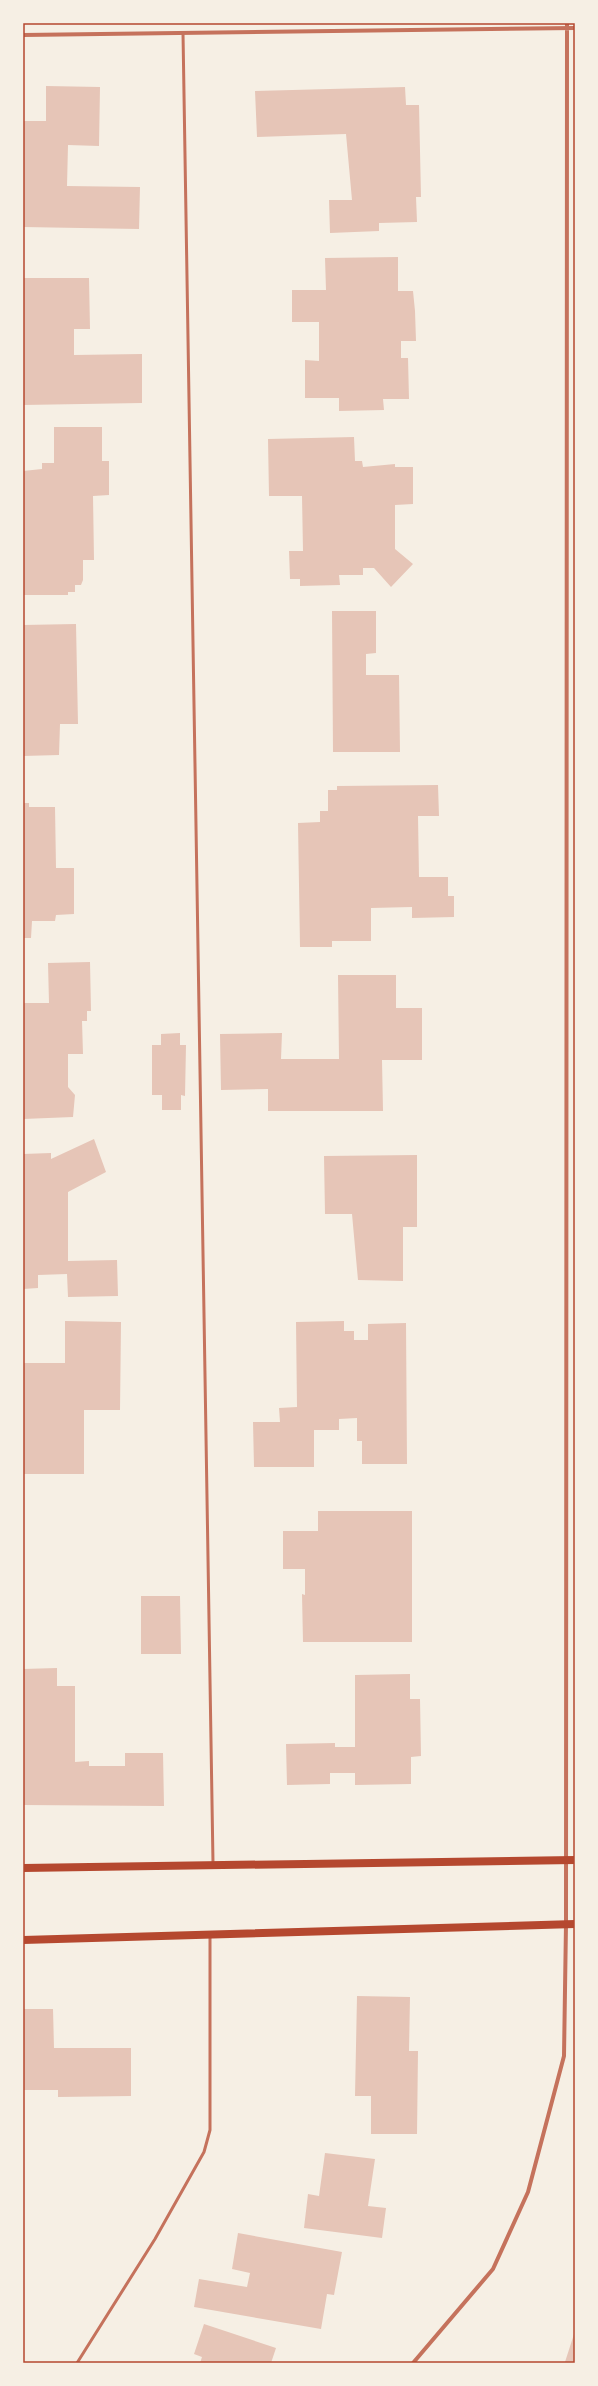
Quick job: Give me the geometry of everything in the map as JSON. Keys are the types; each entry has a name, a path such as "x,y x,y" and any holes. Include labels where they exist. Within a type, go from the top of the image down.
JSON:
{"main road":[{"path":"23,1868 575,1860"},
{"path":"23,1940 575,1924"}],"street":[{"path":"413,2363 493,2269 528,2192 564,2056 566,1924 567,23"},
{"path":"23,34 575,28"}],"lane":[{"path":"183,33 213,1865"},
{"path":"77,2363 155,2239 204,2152 210,2130 210,1934"}],"building":[{"path":"46,86 100,87 99,146 68,145 67,186 140,187 139,229 23,227 23,121 46,121"},
{"path":"405,87 406,105 419,105 421,197 416,197 417,222 379,223 379,231 330,233 329,200 352,200 346,134 257,137 255,91"},
{"path":"398,257 398,291 413,291 415,311 416,341 401,341 401,358 408,358 409,399 383,399 384,410 339,411 339,398 305,398 305,360 319,361 319,322 292,322 292,290 326,290 325,258"},
{"path":"23,278 89,278 90,329 74,329 74,355 142,354 142,403 23,405"},
{"path":"54,427 102,427 102,461 109,461 109,495 93,496 94,560 83,560 83,580 81,585 75,585 75,592 68,592 68,595 23,595 23,471 42,469 42,463 54,463"},
{"path":"354,437 355,461 362,461 363,467 395,464 395,467 413,467 413,504 395,505 395,549 413,564 391,587 374,568 363,568 363,575 339,575 340,585 300,586 300,579 290,579 289,551 303,551 302,496 269,496 268,439"},
{"path":"332,611 376,611 376,653 366,654 366,675 399,675 400,752 333,752"},
{"path":"76,624 78,724 60,724 59,755 23,756 23,625"},
{"path":"438,785 439,816 418,816 419,877 448,877 448,896 454,896 454,917 412,918 412,907 371,908 371,941 332,941 332,947 300,947 298,823 320,822 320,811 328,811 328,790 337,790 337,786"},
{"path":"23,803 29,803 29,807 55,807 56,868 74,868 74,914 56,915 55,921 32,921 31,938 23,938"},
{"path":"90,962 91,1011 87,1011 87,1021 82,1021 83,1054 68,1054 68,1087 75,1095 73,1117 23,1119 23,1003 49,1003 48,963"},
{"path":"338,975 396,975 396,1008 422,1008 422,1060 382,1060 383,1111 268,1111 268,1089 221,1090 220,1034 282,1033 281,1059 339,1059"},
{"path":"180,1033 180,1045 186,1045 185,1096 181,1095 181,1110 162,1110 162,1095 152,1095 152,1045 161,1045 161,1034"},
{"path":"94,1139 106,1172 68,1192 68,1261 117,1260 118,1296 68,1297 67,1274 38,1275 38,1288 23,1289 23,1154 51,1153 51,1159"},
{"path":"417,1155 417,1227 403,1227 403,1281 358,1280 352,1214 325,1214 324,1156"},
{"path":"65,1321 121,1322 120,1410 84,1410 84,1474 23,1474 23,1363 65,1363"},
{"path":"344,1321 344,1331 354,1331 354,1340 368,1340 368,1324 406,1323 407,1464 362,1464 362,1441 357,1441 357,1418 339,1419 339,1430 314,1430 314,1467 254,1467 253,1422 280,1422 279,1408 297,1407 296,1322"},
{"path":"318,1511 412,1511 412,1642 303,1642 302,1594 305,1595 305,1569 283,1569 283,1531 318,1531"},
{"path":"141,1596 180,1596 181,1654 141,1654"},
{"path":"57,1668 57,1686 75,1686 75,1762 89,1761 89,1766 125,1766 125,1753 163,1753 164,1806 23,1805 23,1669"},
{"path":"410,1674 410,1699 420,1699 421,1756 411,1757 411,1784 355,1785 355,1773 330,1773 330,1784 287,1785 286,1744 335,1743 335,1747 355,1747 355,1675"},
{"path":"357,1996 410,1997 409,2051 418,2051 417,2134 371,2134 371,2096 355,2096"},
{"path":"23,2009 53,2009 54,2048 131,2048 131,2096 58,2097 58,2090 23,2090"},
{"path":"325,2153 375,2159 368,2206 386,2208 382,2238 304,2228 308,2194 319,2196"},
{"path":"238,2233 342,2252 334,2295 327,2294 321,2329 194,2307 199,2279 247,2287 250,2273 232,2269"},
{"path":"204,2324 276,2348 271,2363 200,2363 202,2357 194,2354"},
{"path":"575,2331 575,2363 566,2363 565,2362"}]}
